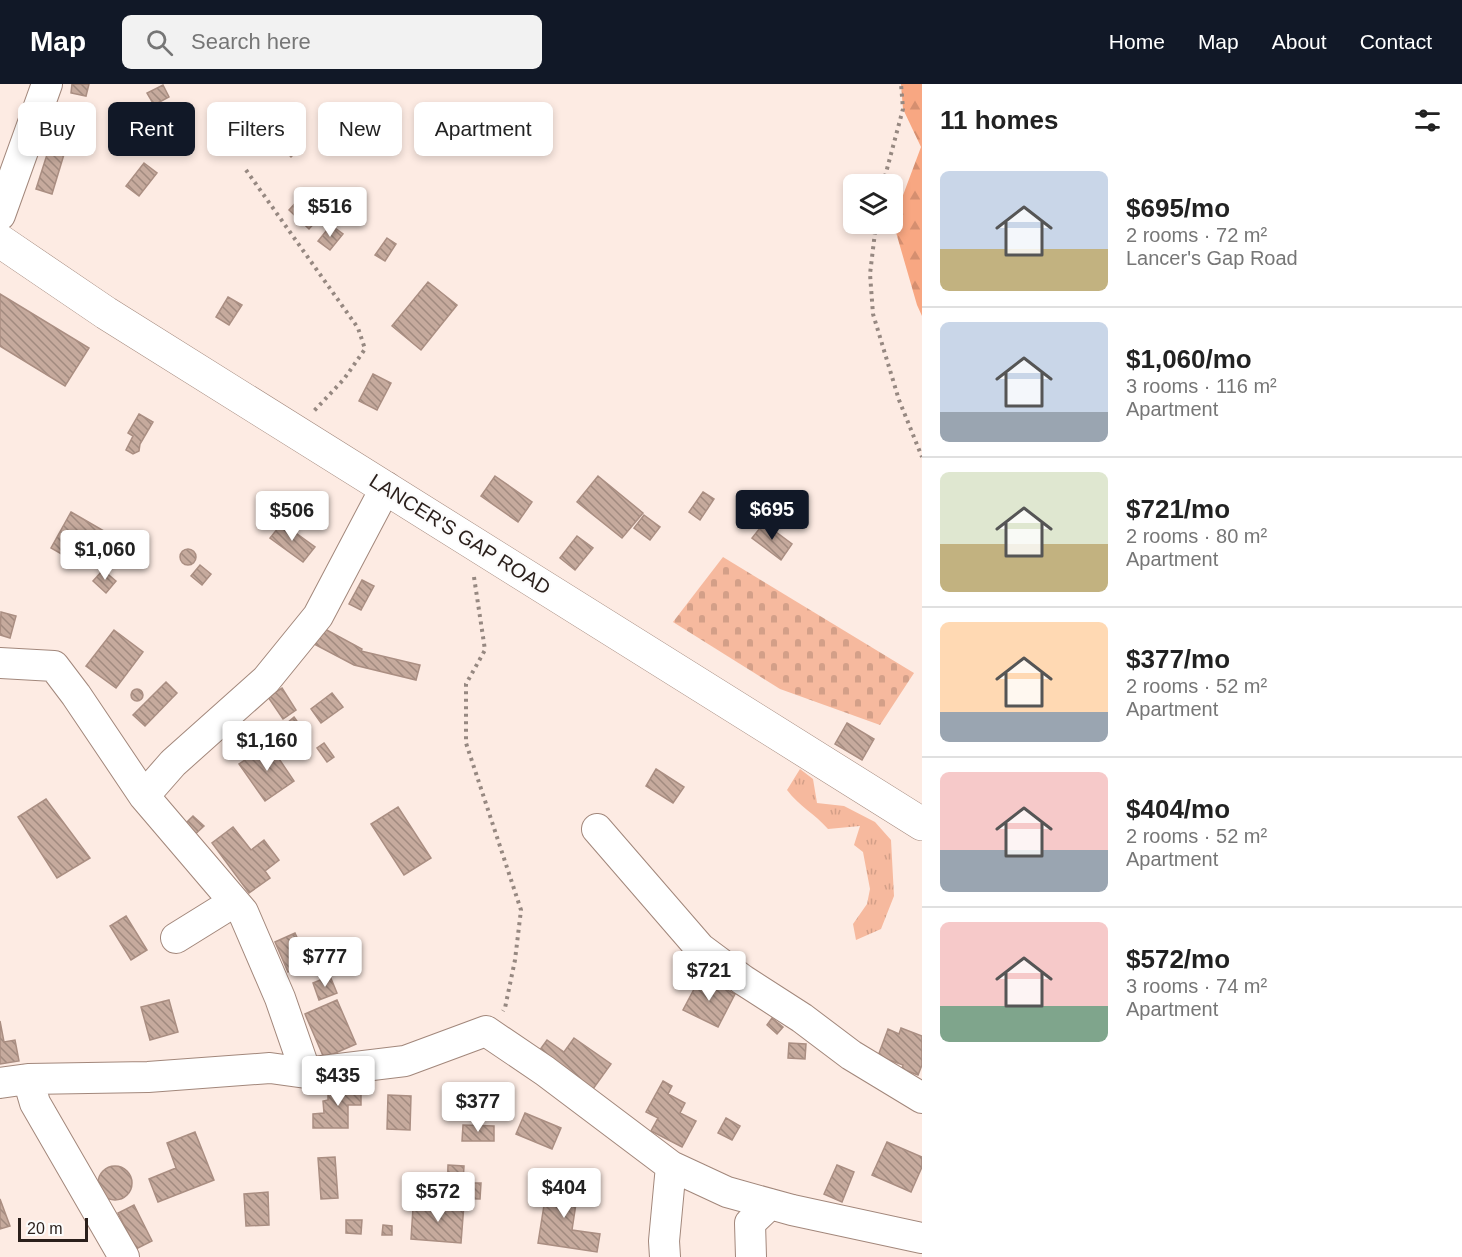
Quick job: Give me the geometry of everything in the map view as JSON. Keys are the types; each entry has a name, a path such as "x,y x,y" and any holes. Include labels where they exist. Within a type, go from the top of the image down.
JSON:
{"main road":[{"name":"LANCER'S GAP ROAD","path":"0,241 106,313 922,824"}],"street":[{"path":"0,215 47,84"},
{"path":"144,796 173,763 266,680 318,616 386,487"},
{"path":"0,663 54,666 144,796 243,912 280,998 306,1073"},
{"path":"597,829 699,948 742,980 802,1018 851,1055 922,1098"},
{"path":"176,938 234,902"},
{"path":"14,1081 148,1077 270,1068 306,1073 405,1061 486,1031 545,1071 671,1166 727,1192 770,1204 922,1238"},
{"path":"14,1081 35,1103 124,1257"},
{"path":"665,1257 664,1241 671,1166"},
{"path":"751,1257 750,1223 770,1204"}],"path":[{"path":"886,174 903,109 901,84"},
{"path":"246,171 358,328 365,349 344,379 294,431"},
{"path":"875,234 870,274 873,314 899,400 922,457"},
{"path":"478,546 474,579 485,650 466,684 466,743 521,910 515,960 505,1008 486,1031"}],"green space":[{"path":"901,84 922,84 922,316 896,234 903,234 903,195 921,147 903,109"},
{"path":"723,557 914,673 880,725 780,689 673,622"},
{"path":"800,769 813,779 817,803 844,806 875,822 891,840 894,896 881,929 856,940 853,924 867,904 870,889 863,852 854,845 860,826 828,829 797,801 787,790"}],"building":[{"path":"72,84 89,84 86,96 71,93"},
{"path":"163,85 169,97 160,102 152,102 147,93"},
{"path":"47,156 64,156 52,194 36,189"},
{"path":"144,163 157,173 139,196 126,186"},
{"path":"299,199 319,218 309,229 289,210"},
{"path":"331,225 343,234 330,250 318,241"},
{"path":"387,238 396,244 385,261 375,255"},
{"path":"428,282 457,305 421,350 392,326"},
{"path":"0,294 89,348 65,386 0,346"},
{"path":"228,297 242,305 229,325 216,317"},
{"path":"373,374 391,383 377,410 359,401"},
{"path":"139,414 153,422 140,444 139,451 133,454 126,450 133,436 128,433"},
{"path":"495,476 532,502 518,522 481,496"},
{"path":"598,476 643,513 622,538 577,502"},
{"path":"703,492 714,499 700,520 689,512"},
{"path":"71,512 104,531 84,567 51,548"},
{"path":"644,515 660,527 650,540 634,528"},
{"path":"282,523 315,547 303,562 270,538"},
{"path":"764,523 792,544 781,560 752,538"},
{"path":"577,536 593,548 575,570 560,558"},
{"path":"188,549 194,551 196,557 194,563 188,565 182,563 180,557 182,551"},
{"path":"200,565 211,574 202,585 191,576"},
{"path":"103,570 116,581 106,593 93,581"},
{"path":"362,580 374,586 361,610 349,604"},
{"path":"1,612 16,616 10,638 0,635"},
{"path":"323,628 362,649 361,651 420,665 416,680 354,665 314,644"},
{"path":"114,630 143,652 116,688 86,666"},
{"path":"166,682 177,693 145,726 133,715"},
{"path":"282,688 296,710 283,719 268,697"},
{"path":"139,689 143,695 139,701 135,701 131,693"},
{"path":"332,693 343,707 321,723 311,709"},
{"path":"294,717 304,731 297,736 287,723"},
{"path":"847,723 874,739 862,760 835,744"},
{"path":"324,743 334,757 327,762 317,748"},
{"path":"269,744 294,781 265,801 239,764"},
{"path":"656,769 684,787 673,803 646,786"},
{"path":"46,799 90,858 57,878 18,817"},
{"path":"398,807 431,858 404,875 371,824"},
{"path":"193,816 204,826 192,837 182,827"},
{"path":"233,827 251,850 264,840 279,860 265,871 270,878 249,893 212,843"},
{"path":"126,916 147,950 131,960 110,926"},
{"path":"295,933 309,963 288,972 275,942"},
{"path":"330,976 337,993 319,1000 313,983"},
{"path":"701,976 735,994 718,1027 683,1010"},
{"path":"169,1000 178,1032 150,1040 141,1007"},
{"path":"337,1000 356,1044 324,1058 305,1014"},
{"path":"772,1018 783,1027 777,1034 767,1025"},
{"path":"0,1021 4,1042 15,1040 19,1061 0,1064"},
{"path":"901,1028 922,1036 922,1065 918,1075 902,1069 903,1065 878,1056 888,1029 899,1034"},
{"path":"574,1038 611,1064 593,1089 539,1051 547,1040 564,1052"},
{"path":"789,1043 806,1044 805,1059 788,1058"},
{"path":"663,1081 672,1086 668,1094 685,1103 680,1113 696,1121 682,1147 651,1131 658,1118 646,1112"},
{"path":"361,1085 361,1105 348,1105 348,1128 313,1128 313,1114 324,1113 323,1101 328,1100 328,1091 332,1091 332,1086"},
{"path":"388,1095 411,1096 410,1130 387,1129"},
{"path":"525,1113 561,1128 552,1149 516,1134"},
{"path":"726,1118 740,1126 732,1140 718,1133"},
{"path":"463,1125 494,1126 494,1141 462,1141"},
{"path":"195,1132 214,1180 158,1202 149,1179 176,1168 167,1143"},
{"path":"887,1142 922,1157 922,1167 911,1192 872,1175"},
{"path":"335,1157 338,1198 321,1199 318,1158"},
{"path":"448,1165 464,1166 463,1183 481,1183 480,1199 447,1198"},
{"path":"837,1165 854,1172 842,1202 824,1194"},
{"path":"115,1166 127,1171 132,1183 127,1195 115,1200 103,1195 98,1183 103,1171"},
{"path":"548,1180 579,1184 572,1230 600,1234 597,1252 538,1243"},
{"path":"268,1192 269,1225 246,1226 244,1194"},
{"path":"0,1199 10,1226 0,1229"},
{"path":"427,1201 464,1204 461,1243 411,1239 413,1208 427,1210"},
{"path":"134,1205 152,1241 136,1249 118,1213"},
{"path":"346,1220 362,1220 361,1234 346,1233"},
{"path":"383,1225 392,1226 392,1235 382,1235"}]}
